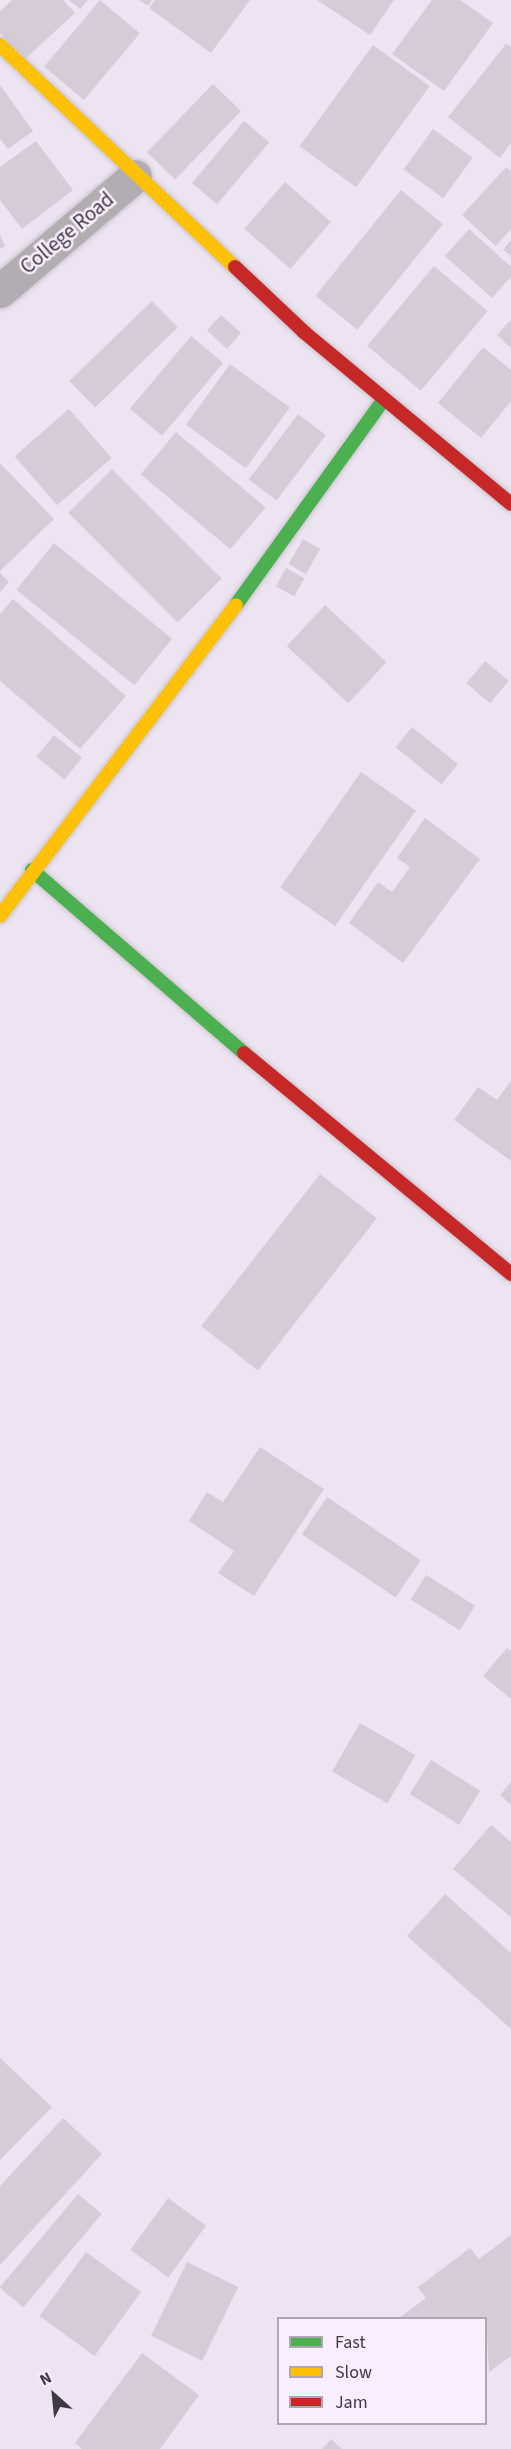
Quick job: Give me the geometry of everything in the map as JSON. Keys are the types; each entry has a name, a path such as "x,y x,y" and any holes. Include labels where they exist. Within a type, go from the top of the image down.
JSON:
{"street":[{"path":"0,45 135,176 382,402 511,504"},
{"name":"College Road","path":"0,291 135,176"},
{"path":"0,915 32,870 210,641 382,402"},
{"path":"32,870 334,1131 511,1274"}],"building":[{"path":"12,0 63,0 75,13 25,59 0,33 0,11"},
{"path":"69,0 88,0 80,9"},
{"path":"100,0 140,33 84,100 44,67"},
{"path":"139,0 152,0 148,6"},
{"path":"155,0 250,0 211,53 149,8"},
{"path":"317,0 394,0 370,35"},
{"path":"432,0 460,0 493,23 444,91 392,54"},
{"path":"506,44 511,47 511,143 500,158 448,117"},
{"path":"373,45 430,86 356,187 300,146"},
{"path":"213,84 241,111 175,179 147,152"},
{"path":"0,85 33,131 8,149 0,139"},
{"path":"244,121 269,142 217,204 192,183"},
{"path":"433,129 473,158 443,198 404,169"},
{"path":"36,141 73,190 22,229 0,200 0,167"},
{"path":"506,167 511,171 511,229 496,246 462,215"},
{"path":"285,182 331,222 290,269 244,229"},
{"path":"401,190 443,224 357,330 315,296"},
{"path":"469,229 511,267 511,277 492,298 445,256"},
{"path":"0,235 5,246 0,249"},
{"path":"511,240 511,256 503,250"},
{"path":"434,266 488,311 421,391 367,346"},
{"path":"152,301 178,328 95,408 69,381"},
{"path":"221,315 241,333 227,349 207,331"},
{"path":"511,320 511,348 497,335"},
{"path":"191,336 223,363 162,436 130,409"},
{"path":"483,347 511,370 511,401 481,438 438,403"},
{"path":"230,364 290,407 246,468 186,425"},
{"path":"69,409 112,458 57,505 15,456"},
{"path":"298,414 326,435 277,501 249,479"},
{"path":"176,432 266,507 230,549 141,474"},
{"path":"0,463 54,519 0,571"},
{"path":"112,469 222,579 178,622 68,513"},
{"path":"303,539 320,549 306,574 288,564"},
{"path":"54,543 172,639 134,685 16,590"},
{"path":"286,568 304,578 294,597 276,586"},
{"path":"0,573 9,582 0,592"},
{"path":"13,599 126,696 80,749 0,681 0,614"},
{"path":"325,605 386,662 348,703 287,646"},
{"path":"485,661 509,681 490,703 466,683"},
{"path":"412,727 458,764 441,784 396,747"},
{"path":"54,735 82,758 64,779 36,757"},
{"path":"361,772 416,810 335,926 280,888"},
{"path":"425,818 480,859 403,963 349,923 378,882 392,892 410,867 397,858"},
{"path":"511,1081 511,1161 454,1120 478,1087 497,1100"},
{"path":"320,1174 377,1218 258,1370 201,1326"},
{"path":"260,1447 324,1489 254,1596 218,1573 234,1551 189,1521 207,1492 223,1502"},
{"path":"327,1497 421,1560 396,1597 302,1534"},
{"path":"426,1575 475,1606 460,1630 411,1600"},
{"path":"507,1648 511,1651 511,1699 483,1676"},
{"path":"360,1723 415,1755 387,1803 332,1771"},
{"path":"431,1760 480,1791 459,1825 410,1794"},
{"path":"511,1782 511,1805 500,1795"},
{"path":"491,1825 511,1842 511,1917 453,1869"},
{"path":"445,1894 511,1953 511,2029 407,1936"},
{"path":"0,2058 52,2107 0,2160"},
{"path":"63,2118 102,2154 0,2265 0,2186"},
{"path":"78,2194 102,2214 23,2307 0,2287"},
{"path":"168,2198 206,2226 168,2277 130,2250"},
{"path":"511,2235 511,2356 489,2372 487,2317 400,2317 426,2298 418,2287 470,2248 479,2259"},
{"path":"86,2252 141,2292 95,2356 40,2316"},
{"path":"187,2262 238,2287 202,2361 151,2336"},
{"path":"142,2353 199,2395 160,2449 82,2449 75,2443"},
{"path":"331,2439 342,2449 322,2449"}],"traffic: fast":[{"path":"236,605 382,402"},
{"path":"32,870 244,1053"}],"traffic: slow":[{"path":"0,45 235,267"},
{"path":"0,916 236,605"}],"traffic: jam":[{"path":"235,267 304,332 511,504"},
{"path":"244,1053 511,1274"}]}
